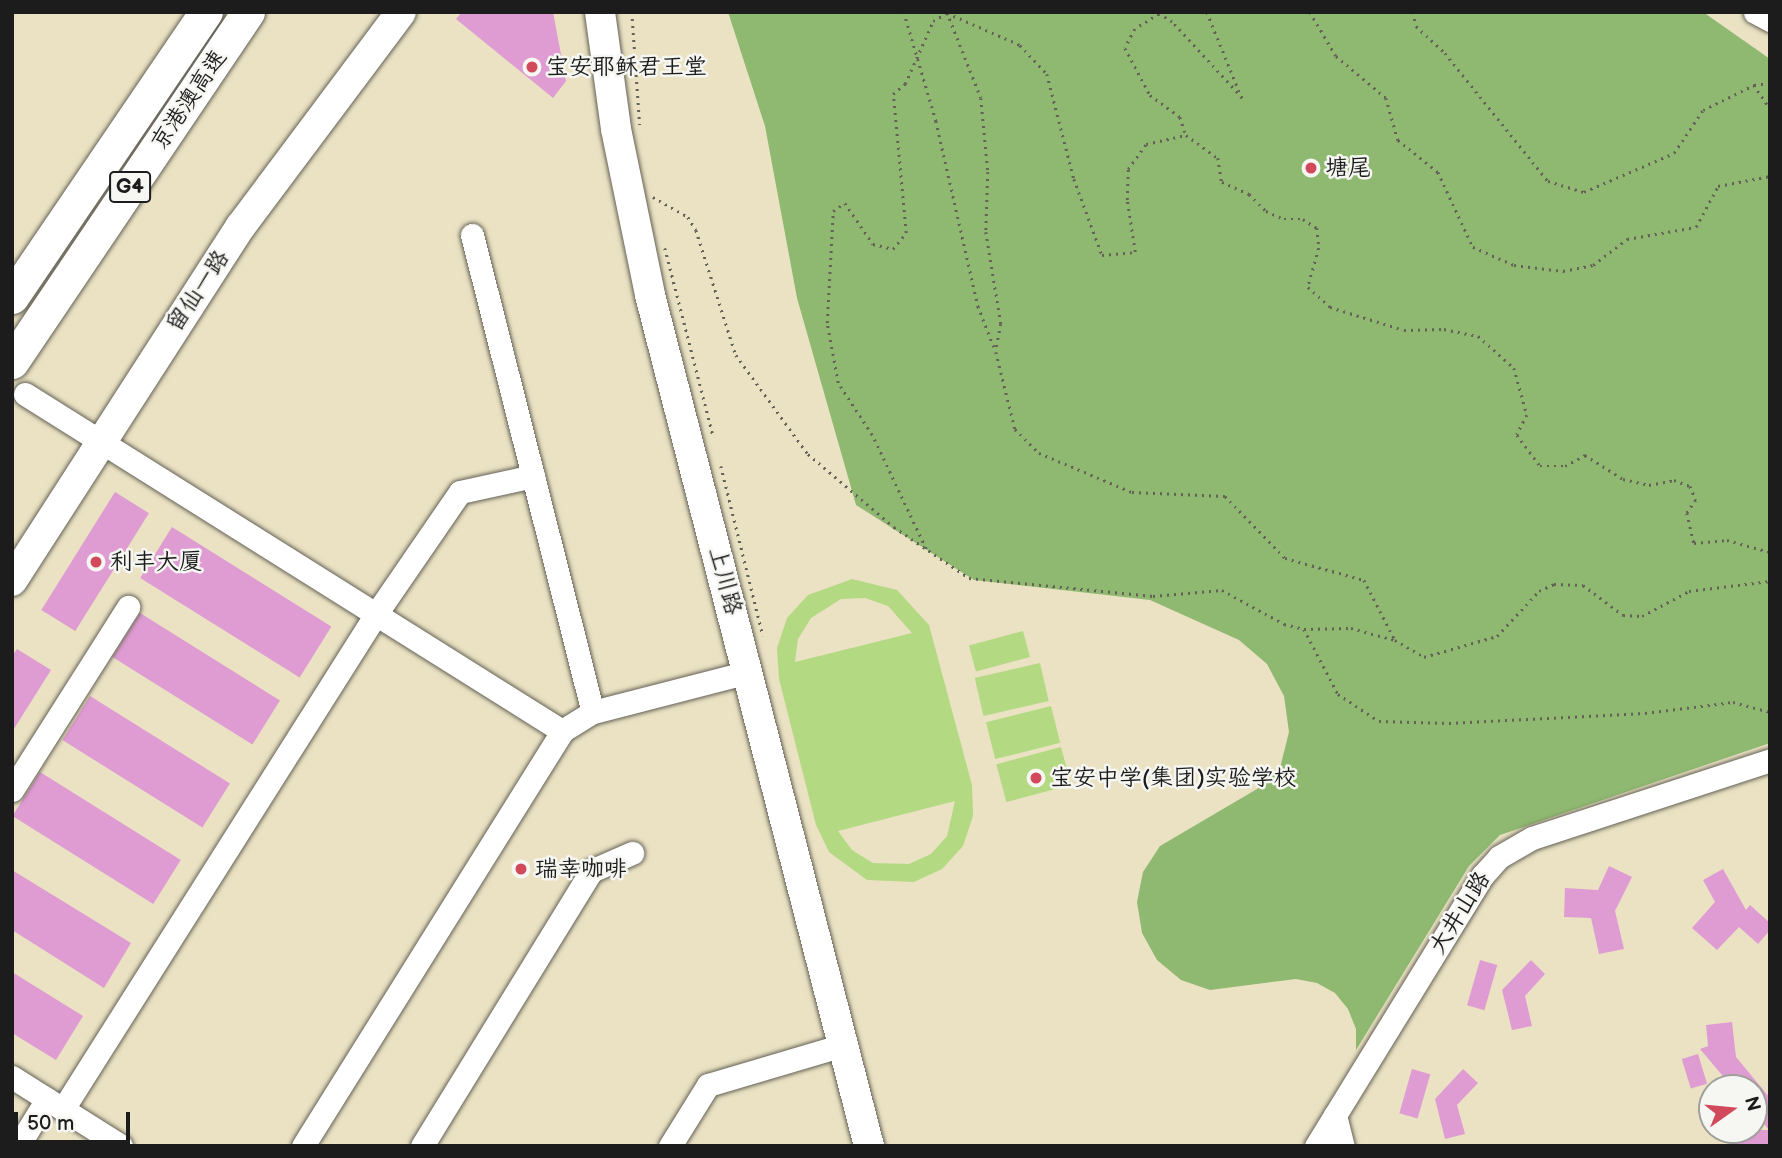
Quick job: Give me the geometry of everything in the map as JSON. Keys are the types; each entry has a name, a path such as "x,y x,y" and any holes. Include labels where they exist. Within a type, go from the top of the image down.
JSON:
{"highway":[{"name":"京港澳高速","path":"12,297 206,12"},
{"name":"京港澳高速","path":"12,362 248,12"}],"main road":[{"name":"留仙一路","path":"12,581 241,226 401,12"},
{"name":"上川路","path":"600,12 616,129 650,295 869,1146"}],"street":[{"path":"1755,12 1770,20"},
{"path":"472,235 593,712"},
{"path":"25,394 102,439 562,731"},
{"path":"18,1146 55,1104 376,614 460,492 533,476"},
{"path":"12,790 128,607"},
{"path":"303,1146 562,731 593,712 749,672"},
{"name":"大井山路","path":"1316,1146 1483,875 1499,857 1532,838 1770,760"},
{"path":"422,1146 591,871 632,853"},
{"path":"670,1146 708,1085 843,1045"},
{"path":"12,1077 121,1146"},
{"path":"1335,1115 1343,1146"}],"path":[{"path":"632,12 641,134"},
{"path":"904,12 916,63 936,121 978,306 996,352 1015,429 1039,453 1132,492 1225,496 1285,558 1364,580 1395,640"},
{"path":"1207,12 1242,98 1172,22 1159,15 1135,29 1125,48 1150,95 1180,117 1185,135 1218,158 1222,182 1250,194 1266,211 1284,219 1303,219 1317,228 1319,248 1308,286 1330,307 1404,330 1444,329 1478,336 1514,368 1527,415 1517,435 1540,466 1565,466 1585,455 1623,480 1648,485 1674,480 1690,486 1696,500 1687,513 1694,543 1727,540 1770,552"},
{"path":"1310,12 1336,56 1387,98 1398,140 1438,172 1474,247 1514,265 1563,271 1593,265 1627,239 1696,227 1718,186 1770,176"},
{"path":"1413,12 1416,26 1445,53 1548,181 1584,192 1674,153 1703,110 1754,85 1770,83"},
{"path":"926,550 872,435 838,383 827,323 833,211 845,203 873,244 893,249 906,233 893,94 905,84 933,21 947,13"},
{"path":"947,13 1020,45 1047,74 1074,179 1102,255 1135,252 1127,200 1128,170 1146,144 1185,135"},
{"path":"947,13 981,98 988,172 986,232 1001,324 996,352"},
{"path":"1754,85 1770,108"},
{"path":"652,191 655,206"},
{"path":"653,197 688,217 696,230 736,355 774,412 808,454 926,550 969,578 1153,596 1222,590 1284,624 1304,629 1350,628 1395,640 1424,657 1497,636 1539,591 1554,584 1583,585 1623,615 1642,616 1689,591 1770,581"},
{"path":"663,239 713,435"},
{"path":"1304,629 1338,694 1379,721 1449,723 1633,714 1732,702 1770,712"}],"green space":[{"path":"728,12 1703,12 1770,59 1770,743 1500,835 1469,866 1356,1050 1356,1029 1348,1009 1335,993 1317,983 1296,979 1210,990 1181,980 1157,960 1142,933 1137,902 1143,872 1160,846 1257,789 1280,768 1289,732 1284,696 1267,664 1239,640 1150,600 974,580 856,505 797,298 765,126"},
{"path":"852,579 897,590 929,625 972,785 973,816 963,846 942,869 914,882 867,880 829,852 816,825 779,679 777,648 787,618 808,595","holes":["865,598 888,606 912,633 795,662 798,639 811,618 841,599","955,801 947,836 931,854 909,864 873,863 852,850 838,831"]},
{"path":"1023,631 1030,657 976,672 969,645"},
{"path":"1040,663 1049,701 983,716 975,678"},
{"path":"1051,706 1060,743 995,759 986,722"},
{"path":"1061,747 1071,785 1006,802 996,764"}],"building":[{"name":"宝安耶稣君王堂","path":"462,12 553,12 566,81 553,98 456,19"},
{"name":"利丰大厦","path":"115,492 149,513 75,631 41,610"},
{"path":"172,527 331,627 300,678 140,578"},
{"path":"140,613 280,700 252,745 112,657"},
{"path":"17,649 51,670 12,732 12,656"},
{"path":"90,696 230,783 202,828 62,740"},
{"path":"40,772 181,860 153,904 12,816"},
{"path":"1609,866 1632,877 1615,911 1624,949 1599,954 1591,918 1564,917 1565,888 1598,890"},
{"path":"1723,869 1746,910 1750,905 1770,923 1770,930 1758,944 1739,927 1717,950 1692,928 1715,902 1703,880"},
{"path":"12,870 131,943 104,988 12,930"},
{"path":"1480,960 1497,965 1484,1010 1467,1005"},
{"path":"1531,960 1545,974 1525,996 1532,1026 1512,1030 1502,990"},
{"path":"12,972 83,1016 56,1060 12,1033"},
{"path":"1732,1022 1736,1057 1750,1074 1721,1074 1700,1049 1708,1046 1706,1025"},
{"path":"1698,1054 1704,1074 1698,1074 1698,1086 1691,1089 1682,1059"},
{"path":"1412,1069 1430,1074 1418,1118 1399,1113"},
{"path":"1463,1069 1478,1083 1457,1105 1465,1134 1445,1139 1435,1099"},
{"path":"1768,1096 1770,1146 1727,1146 1768,1144"}],"place":[{"name":"宝安耶稣君王堂","path":"532,67"},
{"name":"塘尾","path":"1311,168"},
{"name":"利丰大厦","path":"96,562"},
{"name":"宝安中学(集团)实验学校","path":"1036,778"},
{"name":"瑞幸咖啡","path":"521,869"}]}
